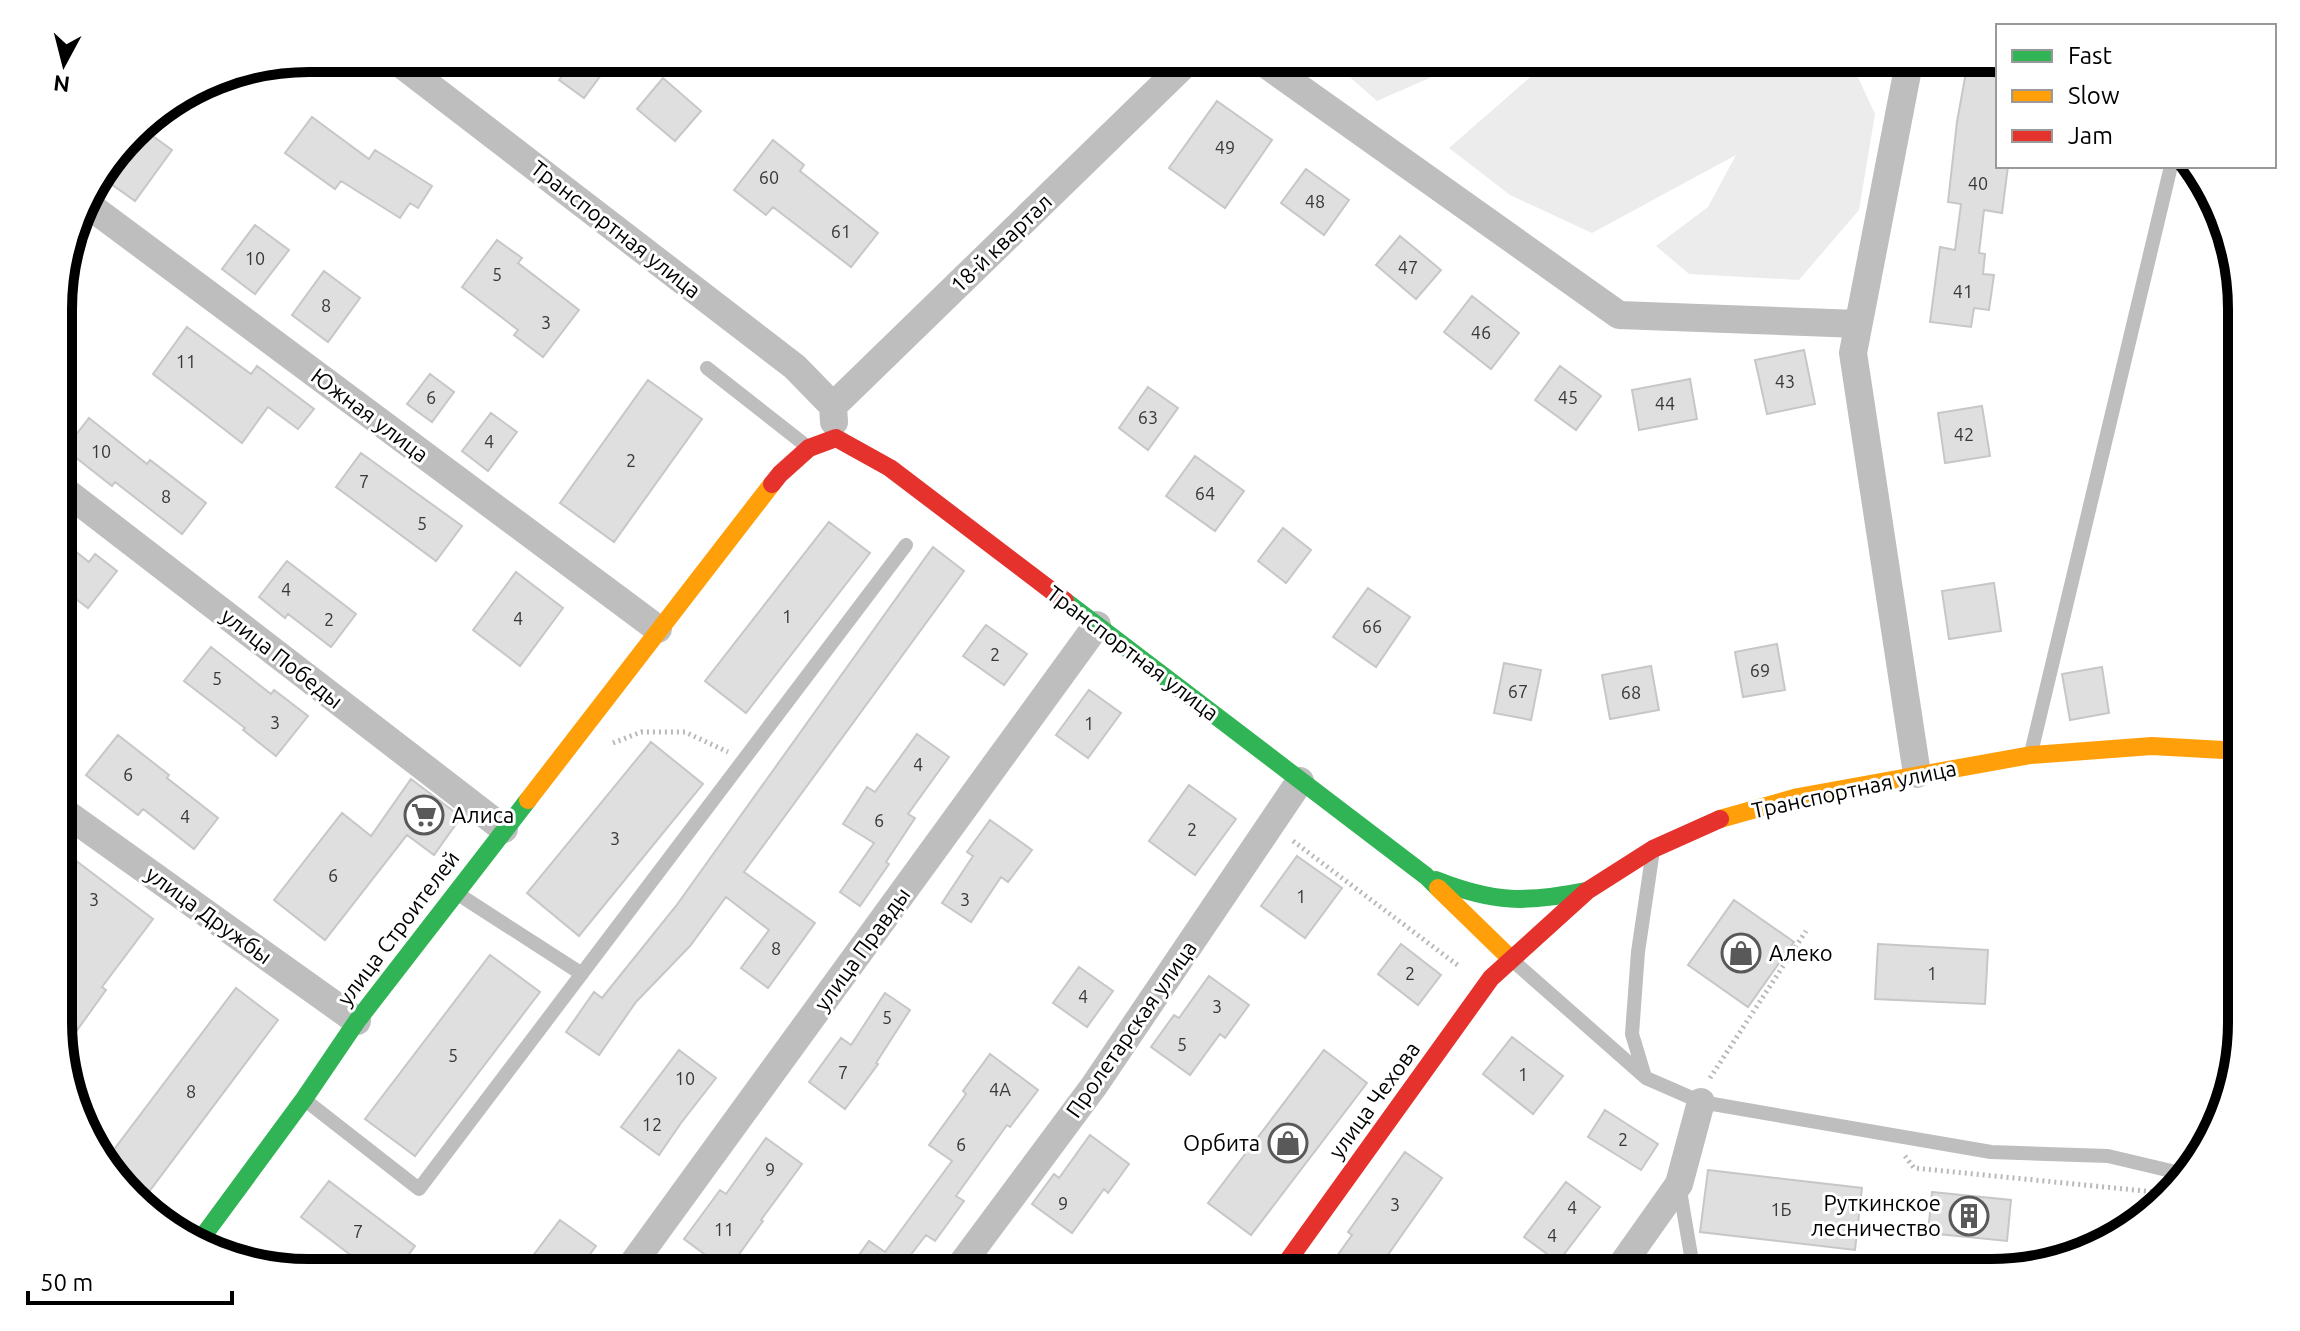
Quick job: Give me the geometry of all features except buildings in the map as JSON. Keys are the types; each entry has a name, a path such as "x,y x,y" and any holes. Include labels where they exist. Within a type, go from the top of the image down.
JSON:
{"street":[{"name":"18-й квартал","path":"833,406 1176,72"},
{"path":"1277,72 1619,315 1858,324"},
{"path":"1907,72 1853,353 1917,774"},
{"name":"Транспортная улица","path":"412,73 795,367 833,406"},
{"name":"Южная улица","path":"95,210 658,629"},
{"path":"833,406 836,438"},
{"name":"Транспортная улица","path":"836,438 890,468 1426,876"},
{"name":"улица Строителей","path":"205,1234 357,1021 780,474 809,448 836,438"},
{"name":"улица Победы","path":"72,496 504,829"},
{"name":"улица Правды","path":"636,1259 1097,625"},
{"name":"Транспортная улица","path":"1511,959 1587,891 1653,849 1732,814 1798,797 2031,755 2152,746 2227,750"},
{"name":"Пролетарская улица","path":"966,1259 1094,1086 1300,781"},
{"name":"улица Дружбы","path":"72,818 357,1021"},
{"path":"1426,876 1468,893 1507,901 1544,900 1587,891"},
{"path":"1426,876 1511,959"},
{"name":"улица Чехова","path":"1290,1258 1491,978 1511,959"},
{"path":"1626,1258 1679,1184 1705,1092"}],"lane":[{"path":"2031,755 2171,168"},
{"path":"707,368 809,448"},
{"path":"304,1099 419,1189 906,545"},
{"path":"1646,1078 1632,1034 1638,952 1653,849"},
{"path":"456,893 582,974"},
{"path":"1511,959 1646,1078 1991,1152 2108,1156 2174,1172"},
{"path":"1679,1184 1692,1258"}],"path":[{"path":"611,743 641,732 685,732 744,760"},
{"path":"1271,824 1468,973"},
{"path":"1705,1092 1806,931"}],"shaded area":[{"path":"1344,72 1442,72 1377,101"},
{"path":"1536,72 1857,72 1875,114 1859,210 1799,280 1689,274 1656,246 1708,207 1736,155 1592,233 1510,195 1449,148"}],"traffic: fast":[{"path":"1065,601 1438,888"},
{"path":"205,1234 357,1021 528,800"},
{"path":"1436,880 1475,893 1510,899 1545,898 1586,891"}],"traffic: slow":[{"path":"528,800 772,484"},
{"path":"1720,819 1798,797 2031,755 2152,746 2227,750"},
{"path":"1438,888 1511,959"}],"traffic: jam":[{"path":"772,484 809,448 836,438 890,468 1065,601"},
{"path":"1289,1258 1491,978 1587,891 1653,849 1720,819"}],"place":[{"name":"Алиса","path":"424,815"},
{"name":"Алеко","path":"1741,953"},
{"name":"Орбита","path":"1288,1143"},
{"name":"Руткинское лесничество","path":"1969,1216"}]}
